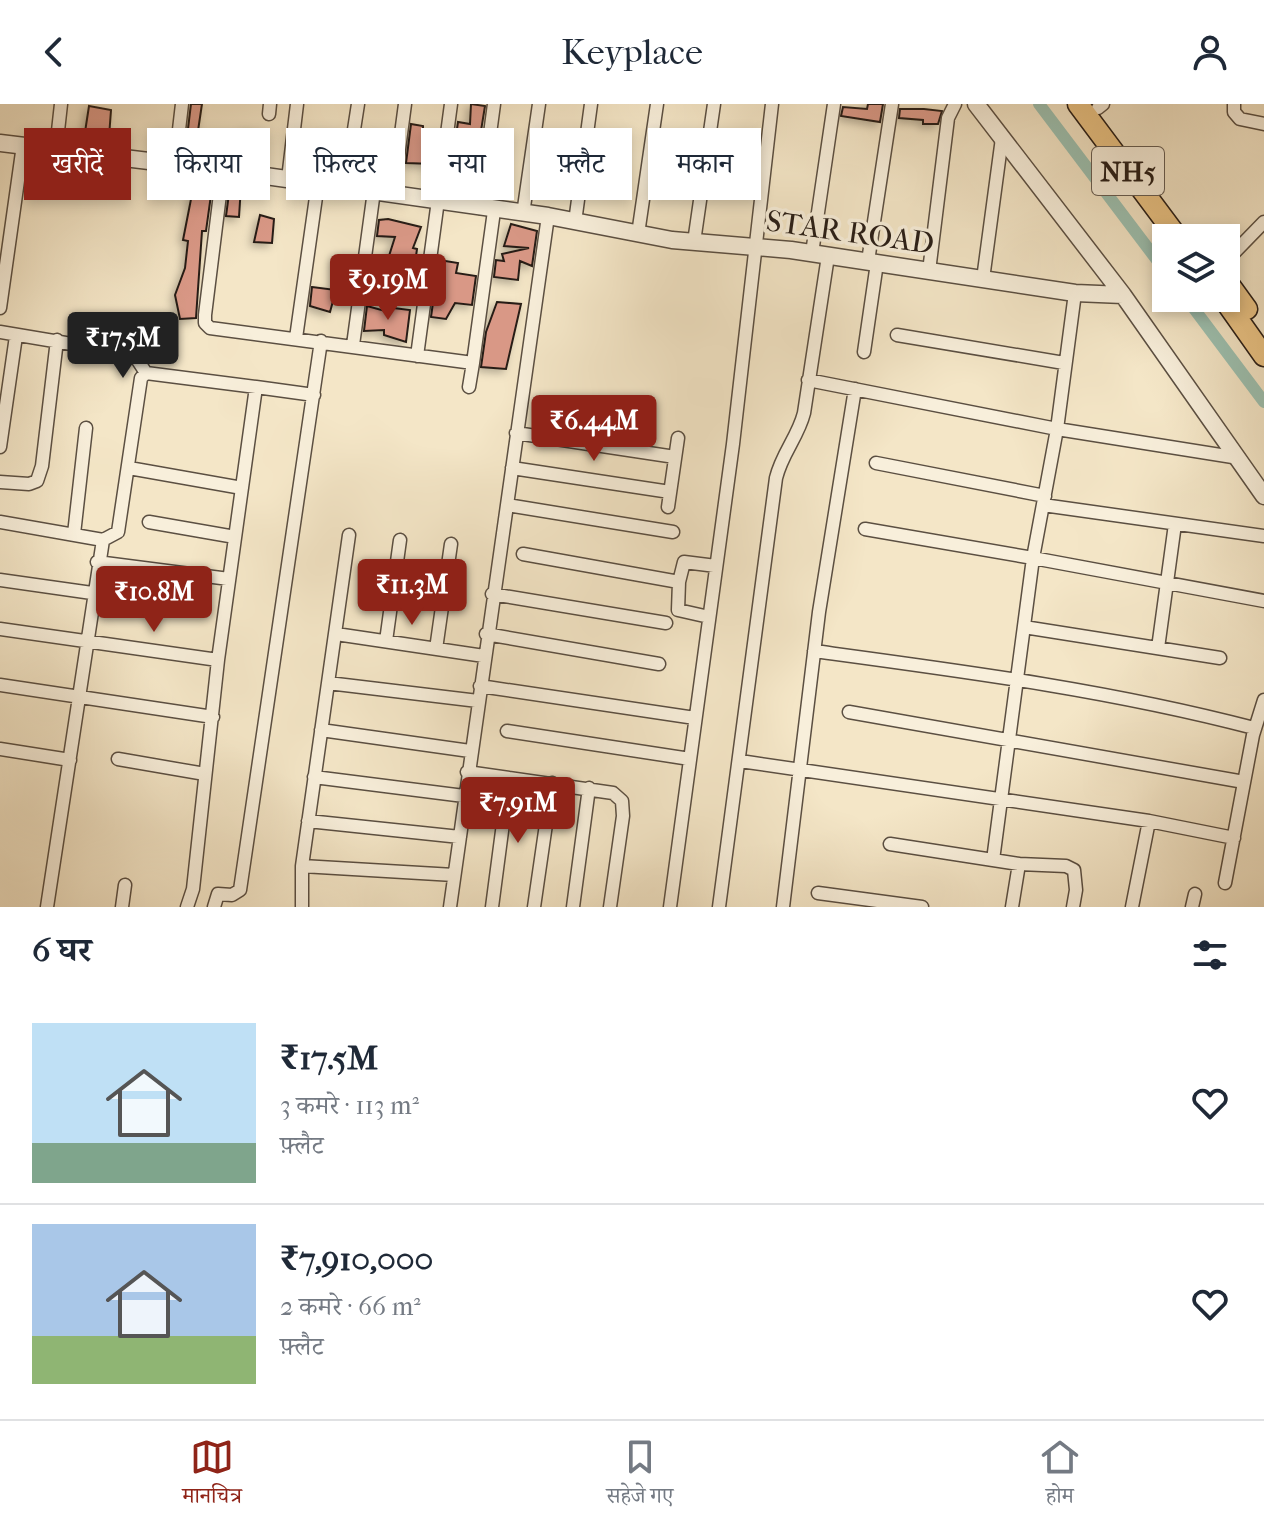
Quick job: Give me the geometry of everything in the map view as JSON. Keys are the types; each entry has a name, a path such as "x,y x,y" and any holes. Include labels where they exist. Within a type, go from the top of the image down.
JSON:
{"highway":[{"name":"NH5","path":"1093,105 1169,224"},
{"name":"NH5","path":"1093,105 1184,224"},
{"path":"1240,299 1264,332"},
{"path":"1233,312 1264,356"}],"street":[{"path":"58,128 61,104"},
{"path":"179,128 182,104"},
{"path":"294,128 297,104"},
{"path":"354,128 358,104"},
{"path":"402,128 405,104"},
{"path":"448,128 451,104"},
{"path":"469,387 494,104"},
{"path":"523,214 539,104"},
{"path":"575,222 591,104"},
{"path":"638,234 657,104"},
{"path":"694,242 714,104"},
{"path":"670,907 716,566 772,104"},
{"path":"719,907 776,478 780,461 799,431 808,380 834,104"},
{"path":"864,352 892,104"},
{"path":"929,271 948,118 955,104"},
{"path":"976,104 1123,295 1264,496"},
{"path":"1234,104 1234,112 1240,119 1264,124"},
{"path":"983,279 1002,138"},
{"name":"STAR ROAD","path":"0,143 23,145"},
{"path":"0,308 23,145"},
{"path":"219,200 205,323 210,328 473,363"},
{"path":"296,338 316,200"},
{"path":"353,345 373,200"},
{"path":"417,356 438,200"},
{"name":"STAR ROAD","path":"438,200 694,242 873,262 1075,293 1123,295"},
{"path":"450,907 486,634 548,216"},
{"path":"1240,247 1264,222"},
{"path":"993,860 1033,558 1057,429 1075,293"},
{"path":"0,332 135,356 146,373 314,395"},
{"path":"897,335 1064,363"},
{"path":"0,447 16,336"},
{"path":"0,482 29,484 37,481 42,466 57,340"},
{"path":"214,907 218,894 232,895 240,890 321,341"},
{"path":"0,522 103,540 118,532 122,524 141,378 146,373"},
{"path":"808,380 1057,429 1239,458"},
{"path":"187,907 193,889 218,660 256,387"},
{"path":"783,907 814,651 855,389"},
{"path":"74,534 86,428"},
{"path":"516,433 675,457"},
{"path":"668,507 678,438"},
{"path":"876,463 1044,500 1175,524 1264,536"},
{"path":"129,468 242,488"},
{"path":"512,468 670,492"},
{"path":"507,505 673,532"},
{"path":"149,522 235,537"},
{"path":"1158,648 1175,524"},
{"path":"865,529 1264,601"},
{"path":"302,907 302,866 349,535"},
{"path":"47,907 92,593 103,540"},
{"path":"386,641 400,540"},
{"path":"436,649 451,544"},
{"path":"523,554 679,582"},
{"path":"97,562 229,579"},
{"path":"709,617 678,610 679,582 684,562 716,566"},
{"path":"0,580 92,593"},
{"path":"492,594 666,623"},
{"path":"1024,627 1220,658"},
{"path":"0,629 218,660"},
{"path":"336,634 484,656"},
{"path":"486,634 659,664"},
{"path":"814,651 1017,678 1146,701 1254,728"},
{"path":"328,683 478,701"},
{"path":"0,685 213,717"},
{"path":"480,686 695,718"},
{"path":"1225,883 1254,728 1264,700"},
{"path":"849,712 1244,782"},
{"path":"321,730 470,751"},
{"path":"507,731 690,759"},
{"path":"0,749 70,760"},
{"path":"118,759 205,774"},
{"path":"740,761 1149,821 1234,838"},
{"path":"467,772 589,788 613,793 622,801 610,907"},
{"path":"314,777 464,796"},
{"path":"492,907 509,778"},
{"path":"534,907 552,783"},
{"path":"573,907 589,788"},
{"path":"308,821 460,837"},
{"path":"1132,907 1149,821"},
{"path":"890,844 1019,864 1066,866 1074,870 1076,890 1073,907"},
{"path":"1012,907 1019,864"},
{"path":"302,866 454,875"},
{"path":"122,907 125,885"},
{"path":"818,893 922,907"}],"building":[{"path":"191,104 202,104 198,128 188,128"},
{"path":"471,104 485,106 481,128 457,128 458,122 470,124"},
{"path":"868,104 883,104 880,122 841,116 843,107 867,109"},
{"path":"89,106 111,110 110,128 86,128"},
{"path":"900,109 942,111 938,124 923,124 923,120 899,118"},
{"path":"411,124 423,126 421,164 406,163"},
{"path":"191,200 210,200 206,231 202,231 196,318 180,319 175,295 185,268 188,241 183,240"},
{"path":"228,200 240,200 239,217 226,216"},
{"path":"260,215 274,219 272,243 254,242"},
{"path":"388,219 421,227 413,248 417,249 413,278 386,271 394,256 389,256 395,237 377,236 379,220"},
{"path":"511,224 537,231 532,266 520,261 518,280 494,277 496,260 504,261 502,254 529,248 504,246"},
{"path":"439,260 458,263 456,273 476,276 472,305 455,303 446,319 431,317"},
{"path":"312,287 336,290 330,312 310,306"},
{"path":"497,302 521,304 506,369 481,367 486,332"},
{"path":"367,306 385,311 385,307 410,310 406,342 384,335 384,330 364,331"}],"waterway":[{"path":"1039,104 1152,253"},
{"path":"1196,312 1264,402"}]}
